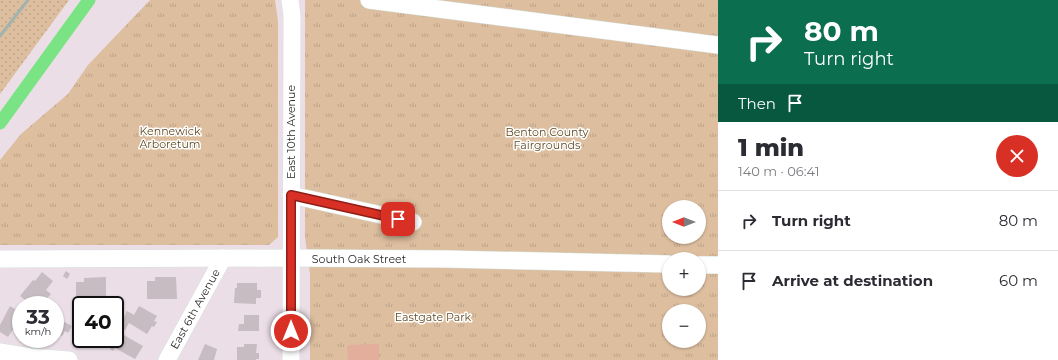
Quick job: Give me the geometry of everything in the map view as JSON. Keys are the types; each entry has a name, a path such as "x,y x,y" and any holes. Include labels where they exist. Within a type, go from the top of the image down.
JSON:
{"street":[{"name":"East 10th Avenue","path":"290,0 292,14 291,360"},
{"path":"369,0 718,45"},
{"path":"291,195 413,222"},
{"name":"East 6th Avenue","path":"167,360 223,258"},
{"name":"South Oak Street","path":"2,262 291,258 447,259 662,264"},
{"path":"706,265 718,265"},
{"path":"0,352 30,358 69,360"}],"green space":[{"path":"0,0 69,0 0,94"},
{"name":"Kennewick Arboretum","path":"150,0 275,0 278,21 278,237 269,245 0,245 0,160 21,134 68,94 88,65"},
{"name":"Benton County Fairgrounds","path":"305,0 718,0 718,360 310,360 310,274 305,237"}],"shaded area":[{"path":"379,344 379,360 348,360 347,345"}],"building":[{"path":"66,271 70,274 67,279 63,276"},
{"path":"42,272 53,281 46,290 51,294 49,296 20,296 33,280 35,281"},
{"path":"106,277 106,296 76,296 76,282 84,282 84,278"},
{"path":"155,277 176,277 177,299 147,299 147,281 155,281"},
{"path":"237,283 257,283 257,290 261,290 261,298 256,298 256,304 234,303 235,288 237,288"},
{"path":"10,306 12,307 12,331 8,337 0,332 0,325"},
{"path":"139,306 157,316 154,321 157,322 154,327 152,326 147,334 129,323 124,329 124,317 127,311 134,315"},
{"path":"244,315 259,315 259,331 238,331 239,324 244,324"},
{"path":"64,322 72,326 68,333 65,331 64,333"},
{"path":"124,335 143,346 135,359 115,348 124,348"},
{"path":"205,344 217,349 214,360 198,360"},
{"path":"244,344 257,344 256,353 259,353 259,359 237,360 237,347 244,347"}],"waterway":[{"path":"0,123 89,0"}],"railway":[{"path":"0,36 28,0"}],"route":[{"path":"291,331 291,195 398,219"}],"park label":[{"name":"Eastgate Park","path":"433,317"}]}
